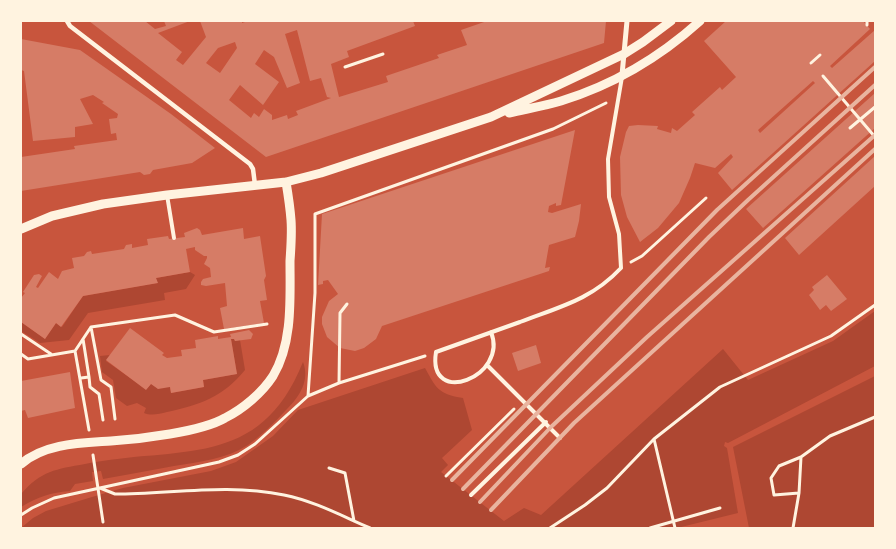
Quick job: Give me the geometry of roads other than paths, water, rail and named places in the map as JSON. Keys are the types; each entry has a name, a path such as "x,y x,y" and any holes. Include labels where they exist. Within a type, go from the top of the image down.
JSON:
{"street":[{"path":"67,21 250,164 253,169 255,185"},
{"path":"622,76 627,21"},
{"path":"491,117 624,54 644,42 671,21"},
{"path":"21,229 52,216 95,206 167,194 286,182 330,171 491,117 560,101 622,76 672,45 700,21"},
{"path":"21,464 33,457 66,445 148,437 209,426 239,410 263,388 273,375 284,350 287,332 290,299 291,220 286,182"}],"lane":[{"path":"491,332 494,346 487,365 482,371 462,383 451,382 440,376 435,366 436,352 581,299 603,285 621,268 619,234 609,197 608,158 622,76"},
{"path":"167,194 174,238"},
{"path":"487,365 560,438"},
{"path":"471,496 546,422"}],"railway":[{"path":"452,480 717,210 875,67"},
{"path":"463,489 709,237 875,85"},
{"path":"480,502 551,427 647,337 875,135"},
{"path":"491,510 574,423 875,149"}]}
